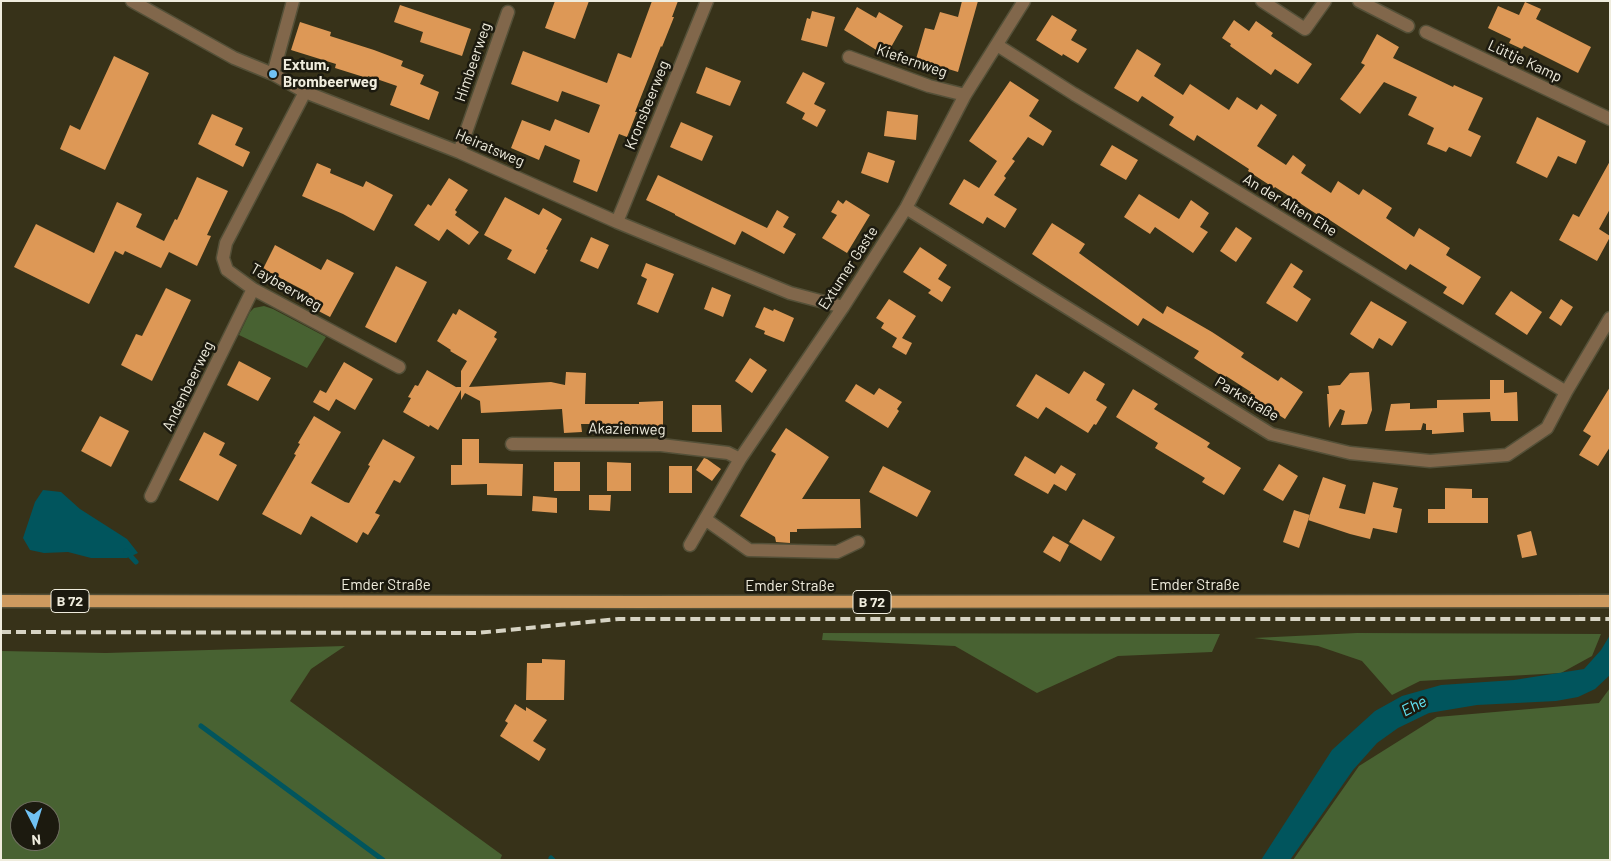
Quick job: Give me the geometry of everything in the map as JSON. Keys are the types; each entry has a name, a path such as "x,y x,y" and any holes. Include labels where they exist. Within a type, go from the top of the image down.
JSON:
{"main road":[{"name":"Emder Straße","path":"1,601 1607,601"}],"street":[{"name":"Heiratsweg","path":"132,1 234,58 273,74 305,92 459,152 616,222 790,293 843,307"},
{"path":"273,74 293,1"},
{"name":"Kronsbeerweg","path":"616,222 707,1"},
{"name":"Extumer Gaste","path":"690,546 740,459 843,307 906,208 965,95 1024,1"},
{"path":"1262,1 1305,29 1325,1"},
{"path":"1359,1 1408,26"},
{"name":"Himbeerweg","path":"459,152 508,12"},
{"name":"Lüttje Kamp","path":"1426,32 1610,120"},
{"name":"An der Alten Ehe","path":"997,45 1074,94 1219,180 1566,392"},
{"name":"Kiefernweg","path":"850,57 929,86 965,95"},
{"name":"Taybeerweg","path":"305,92 226,243 223,258 227,270 253,289 399,367"},
{"name":"Parkstraße","path":"906,208 1271,434 1350,453 1430,461 1507,455 1547,428 1610,318"},
{"name":"Andenbeerweg","path":"151,496 253,289"},
{"name":"Akazienweg","path":"512,444 661,445 728,453 740,459"},
{"path":"705,519 749,550 837,552 858,542"}],"green space":[{"path":"264,306 326,337 307,368 239,335 250,312 254,308"},
{"path":"823,633 1220,634 1212,652 1118,656 1037,693 955,646 822,640"},
{"path":"1357,633 1601,634 1592,656 1561,673 1420,681 1392,695 1362,661 1318,646 1254,638"},
{"path":"345,646 311,669 290,701 502,855 500,860 1,860 1,651 106,653"},
{"path":"1610,688 1610,860 1293,860 1359,766 1437,717 1599,703"}],"water":[{"path":"43,490 61,492 80,509 127,539 138,553 127,558 91,558 68,552 44,553 30,550 23,538 35,502"},
{"name":"Ehe","path":"1610,635 1610,675 1595,689 1578,697 1556,701 1477,705 1429,713 1398,728 1377,743 1353,770 1290,860 1261,860 1332,750 1375,711 1402,696 1441,685 1514,680 1584,669 1601,650"}],"building":[{"path":"555,1 589,1 575,39 545,28"},
{"path":"652,1 678,1 672,17 674,17 635,112 637,112 627,137 619,134 597,192 573,182 580,160 545,145 539,160 511,148 522,120 550,131 555,119 589,133 600,105 562,91 558,102 511,84 523,51 607,83 618,53 631,58"},
{"path":"962,1 978,1 958,72 916,59 925,28 934,30 940,12 958,17"},
{"path":"1525,2 1541,9 1536,19 1591,47 1578,73 1524,46 1522,49 1509,43 1511,39 1488,28 1498,6 1519,15"},
{"path":"400,5 471,29 462,56 420,42 423,32 394,22"},
{"path":"857,7 876,18 879,12 903,26 886,56 844,30"},
{"path":"812,11 835,17 827,47 801,40 807,18 810,19"},
{"path":"1052,15 1077,30 1071,40 1087,49 1078,63 1063,54 1062,56 1036,40"},
{"path":"1234,20 1249,31 1256,21 1273,33 1271,36 1312,64 1298,84 1275,69 1271,75 1230,46 1231,44 1222,38"},
{"path":"300,22 331,32 330,36 403,61 401,66 424,75 420,84 439,92 429,120 390,105 397,86 368,76 367,78 335,68 336,64 291,50"},
{"path":"1377,34 1399,47 1393,58 1453,87 1454,85 1483,98 1468,130 1481,136 1471,157 1449,147 1446,152 1427,144 1434,128 1408,115 1417,97 1384,82 1360,114 1340,99 1365,65 1361,63"},
{"path":"1137,49 1161,64 1154,76 1183,95 1190,84 1229,110 1237,97 1257,110 1261,104 1277,115 1257,146 1286,165 1293,155 1306,165 1301,173 1331,193 1338,181 1359,195 1363,189 1392,208 1386,218 1414,237 1419,228 1450,248 1446,255 1481,277 1463,305 1443,293 1447,287 1410,264 1406,270 1319,213 1318,215 1274,188 1197,135 1194,141 1169,125 1174,117 1142,96 1138,102 1114,88"},
{"path":"114,56 149,73 105,170 60,149 70,125 80,130"},
{"path":"706,67 741,81 730,106 696,93"},
{"path":"803,72 825,83 814,104 826,110 817,127 802,119 805,113 786,103"},
{"path":"1010,81 1039,100 1029,116 1052,131 1043,146 1028,137 1012,159 1015,161 994,195 1017,209 1005,228 987,217 983,224 949,204 964,179 979,188 997,161 969,141"},
{"path":"887,111 918,115 916,140 884,136"},
{"path":"212,114 243,128 235,145 250,152 243,167 198,144"},
{"path":"1537,117 1586,141 1576,164 1558,156 1547,178 1516,163"},
{"path":"681,122 713,136 702,161 670,147"},
{"path":"1112,145 1138,160 1126,180 1100,165"},
{"path":"868,152 895,161 888,183 861,173"},
{"path":"1610,161 1610,209 1599,229 1610,237 1597,261 1559,240 1573,214 1579,217"},
{"path":"317,163 331,169 330,173 363,187 366,181 393,195 374,231 343,214 302,196"},
{"path":"658,175 767,228 777,210 789,217 783,227 796,234 784,254 742,231 735,245 646,200"},
{"path":"197,177 228,191 207,235 211,236 197,266 169,252 161,268 125,251 123,255 115,251 89,304 14,267 36,224 94,253 117,202 142,214 136,227 164,241 175,219 177,220"},
{"path":"449,178 468,190 455,210 457,212 455,215 479,232 469,245 447,229 439,241 414,225 428,204 431,206"},
{"path":"1139,194 1179,219 1191,200 1209,213 1200,227 1208,232 1193,253 1155,227 1150,234 1124,217"},
{"path":"505,197 539,215 543,208 562,219 535,274 507,259 512,250 484,235"},
{"path":"838,200 843,204 846,200 870,215 847,253 822,238 837,215 831,212"},
{"path":"1052,223 1085,244 1079,253 1163,314 1167,306 1244,353 1241,357 1278,381 1281,377 1303,392 1285,419 1249,396 1251,392 1194,358 1199,351 1143,318 1138,326 1032,254"},
{"path":"1236,227 1252,238 1236,262 1220,251"},
{"path":"591,237 609,245 598,269 580,261"},
{"path":"275,245 321,270 327,259 354,273 330,317 303,303 309,293 263,269"},
{"path":"920,247 947,265 938,279 951,287 942,302 928,293 931,290 903,272"},
{"path":"646,263 674,274 658,313 637,304 647,279 641,276"},
{"path":"1291,263 1303,271 1293,287 1311,299 1297,322 1266,303"},
{"path":"396,266 427,282 396,343 365,327"},
{"path":"712,287 731,295 723,317 704,309"},
{"path":"166,288 191,300 152,381 121,365 136,334 142,336"},
{"path":"1511,291 1542,312 1527,335 1495,314"},
{"path":"889,299 916,316 902,338 912,343 906,355 892,347 897,338 881,328 884,323 876,318"},
{"path":"1561,299 1573,307 1561,326 1549,318"},
{"path":"1371,301 1407,322 1392,346 1379,338 1373,349 1350,334"},
{"path":"764,307 773,311 774,309 794,318 784,342 764,334 765,331 755,327"},
{"path":"459,309 497,332 494,337 497,339 469,387 551,382 565,385 566,372 586,373 585,404 639,404 639,402 663,401 663,428 629,428 629,424 581,424 582,432 564,433 562,409 481,413 480,401 465,393 461,400 461,390 456,387 461,387 461,371 467,361 437,341 453,313 456,315"},
{"path":"750,358 767,370 752,393 735,381"},
{"path":"239,361 271,378 258,401 227,385"},
{"path":"344,362 373,379 355,410 336,399 329,411 313,402 320,390 326,393"},
{"path":"427,370 461,390 438,430 403,412 411,398 408,397 415,385 418,386"},
{"path":"1084,371 1105,384 1096,400 1107,407 1096,425 1094,424 1088,433 1046,407 1038,419 1016,406 1036,374 1069,394"},
{"path":"1369,372 1372,410 1367,424 1341,425 1345,411 1340,409 1329,428 1328,386 1340,385 1350,373"},
{"path":"1490,380 1504,380 1504,393 1517,392 1518,421 1491,421 1490,412 1463,413 1464,432 1432,434 1432,430 1426,430 1426,424 1423,423 1421,430 1385,431 1391,404 1410,403 1410,409 1437,408 1437,400 1490,399"},
{"path":"856,384 874,395 879,388 902,402 897,409 899,411 888,428 845,401"},
{"path":"1610,387 1610,447 1598,466 1579,455 1591,436 1583,431"},
{"path":"1133,389 1158,404 1154,409 1210,443 1207,447 1241,468 1224,495 1202,482 1205,478 1155,448 1158,443 1116,417"},
{"path":"692,405 721,405 722,432 692,432"},
{"path":"100,416 129,431 111,467 81,451"},
{"path":"314,416 341,432 311,483 345,502 349,503 383,439 415,457 400,483 394,480 375,513 380,515 368,535 363,532 357,543 311,516 301,535 262,514 296,455 294,454 300,444 298,443"},
{"path":"786,428 829,457 802,499 860,499 861,528 797,529 797,532 790,532 790,543 776,542 775,537 740,516 776,454 771,451"},
{"path":"204,432 225,443 219,455 237,465 218,501 179,480"},
{"path":"462,439 479,439 479,463 523,464 522,496 487,495 487,484 451,485 451,465 462,465"},
{"path":"1025,456 1055,474 1061,465 1076,474 1066,491 1054,484 1048,494 1014,475"},
{"path":"704,458 721,469 712,481 696,470"},
{"path":"554,462 580,462 580,491 554,491"},
{"path":"607,462 631,463 631,491 607,491"},
{"path":"1279,464 1298,476 1283,501 1263,490"},
{"path":"669,466 692,466 692,493 669,493"},
{"path":"883,466 931,491 917,517 869,492"},
{"path":"1323,477 1346,485 1339,508 1365,514 1373,482 1398,488 1393,507 1402,509 1397,533 1373,528 1370,539 1308,520"},
{"path":"1445,488 1472,489 1472,498 1488,498 1488,523 1428,523 1428,509 1445,509"},
{"path":"589,495 611,495 610,511 589,510"},
{"path":"533,496 557,498 557,513 532,511"},
{"path":"1294,510 1310,515 1299,548 1283,542"},
{"path":"1083,519 1115,537 1101,561 1069,542"},
{"path":"1531,531 1537,555 1522,558 1517,535"},
{"path":"1053,536 1069,545 1060,562 1043,552"},
{"path":"542,659 565,660 564,700 526,700 527,663 542,663"},
{"path":"515,704 526,711 526,707 547,720 533,741 546,749 539,761 500,736 508,723 505,721"}],"waterway":[{"path":"126,551 136,562"},
{"path":"201,726 383,860"}],"railway":[{"path":"1,632 477,633 619,619 1610,619"}],"place":[{"name":"Extum, Brombeerweg","path":"273,74"}]}
